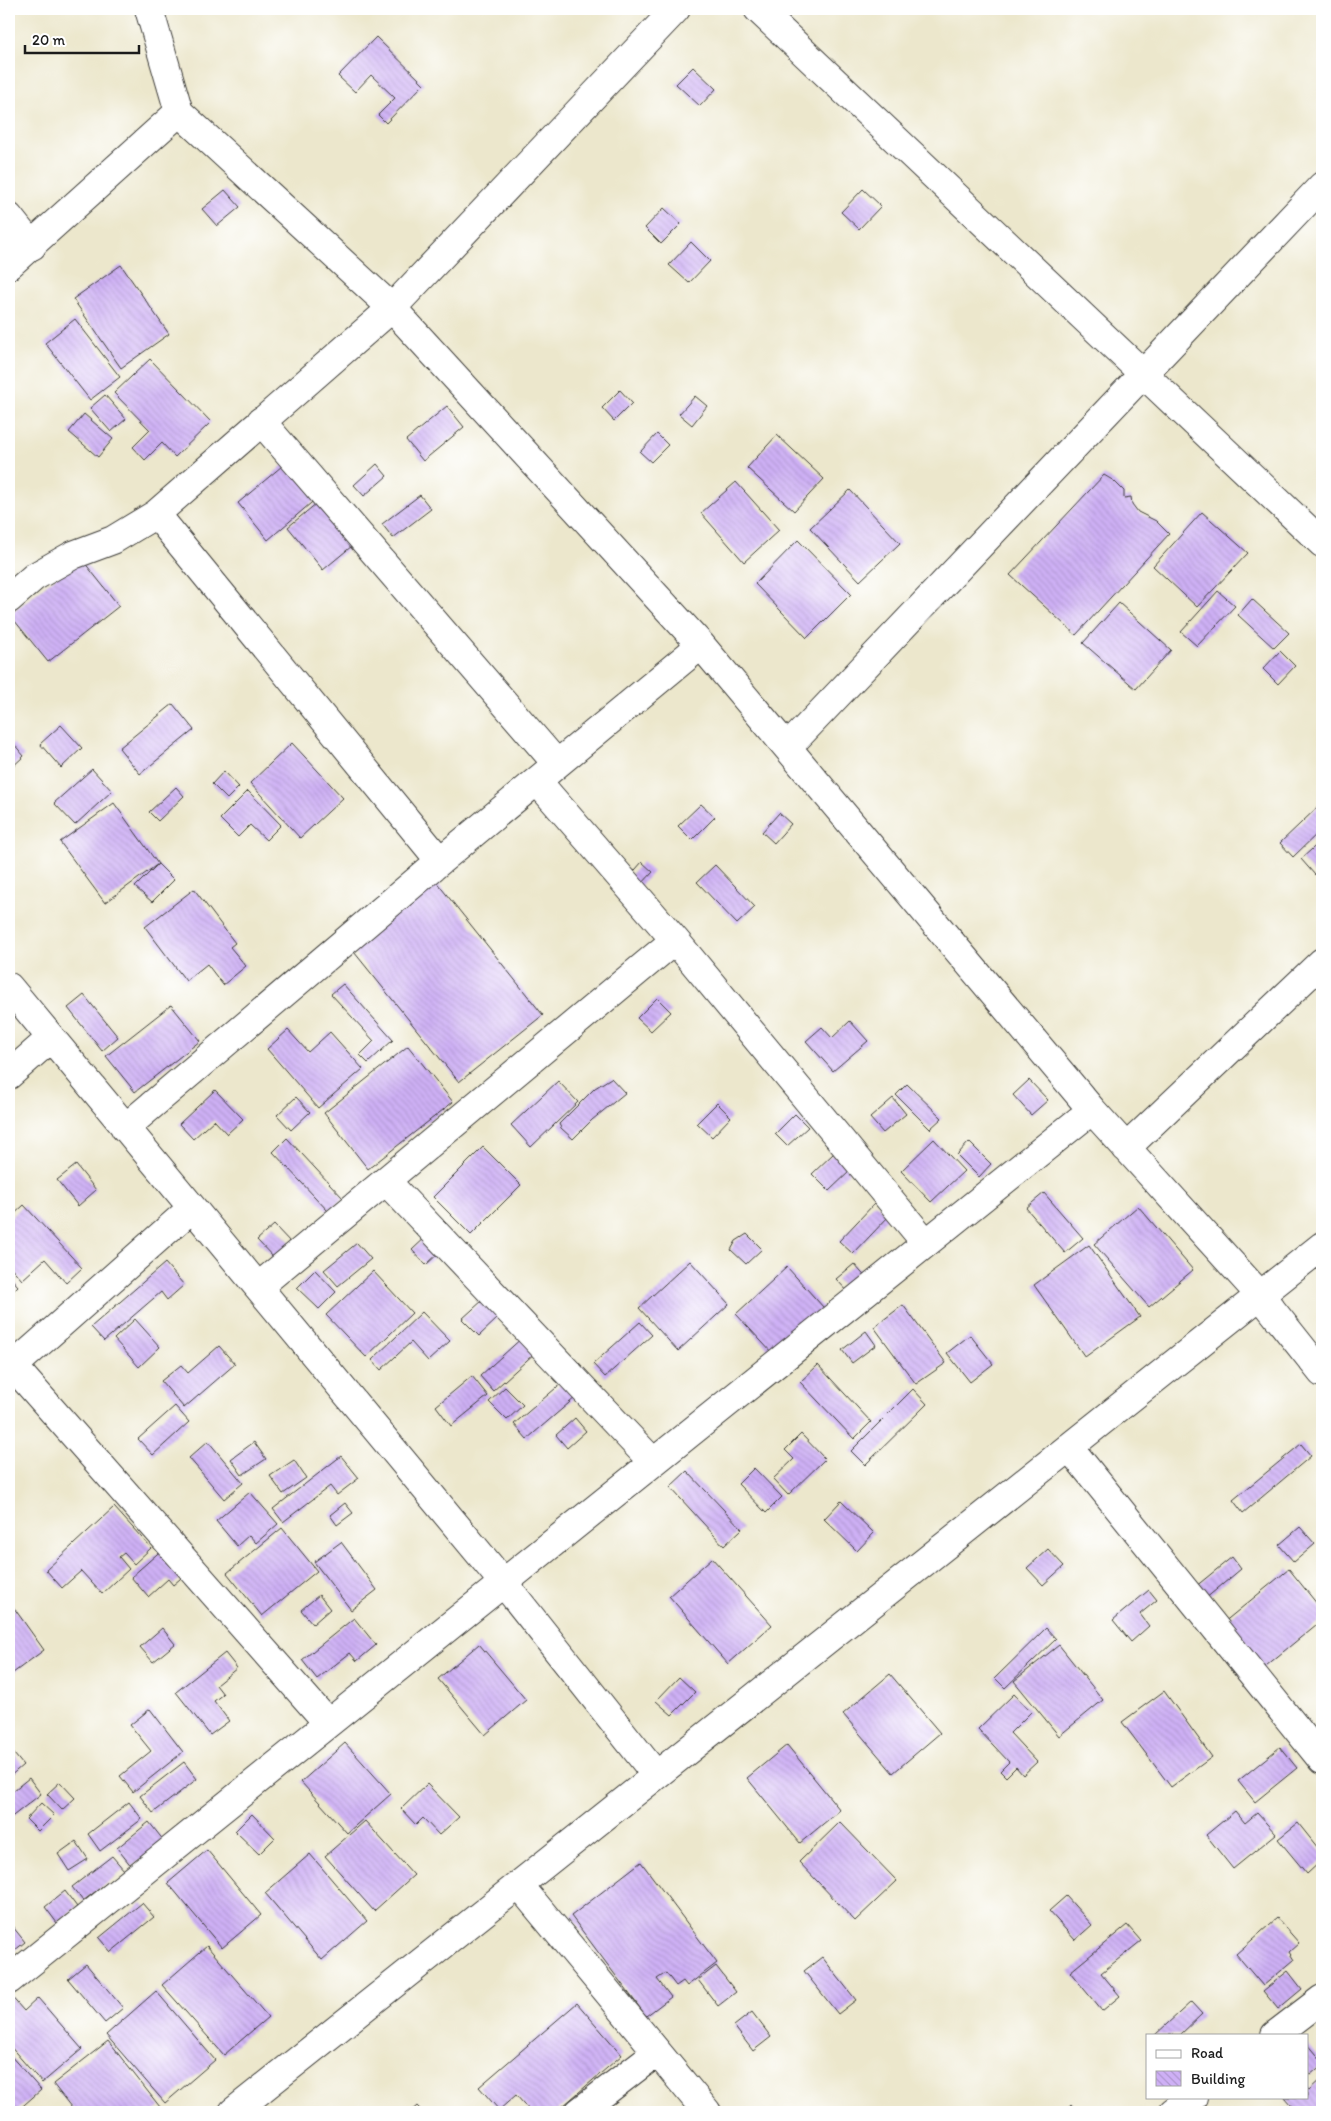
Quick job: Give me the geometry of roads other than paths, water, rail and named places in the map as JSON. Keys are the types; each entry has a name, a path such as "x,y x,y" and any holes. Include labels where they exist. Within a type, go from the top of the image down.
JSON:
{"street":[{"path":"149,9 178,112 392,308 700,645 788,747 1092,1110 1260,1295 1322,1373"},
{"path":"9,599 34,577 73,555 113,540 156,514 392,308 676,9"},
{"path":"758,9 1322,543"},
{"path":"9,265 178,112"},
{"path":"788,747 1322,186"},
{"path":"9,218 32,246"},
{"path":"261,421 557,764"},
{"path":"156,514 440,861"},
{"path":"125,1128 440,861 700,645"},
{"path":"536,781 675,940 926,1243"},
{"path":"258,1287 675,940"},
{"path":"1126,1148 1322,962"},
{"path":"9,987 503,1582 656,1775"},
{"path":"9,1075 51,1038"},
{"path":"9,1980 1092,1110"},
{"path":"386,1180 653,1462"},
{"path":"192,1208 11,1368 328,1723"},
{"path":"233,2112 1322,1246"},
{"path":"1069,1447 1317,1742"},
{"path":"519,1884 707,2112"},
{"path":"1276,2034 1322,1999"},
{"path":"579,2112 657,2052"},
{"path":"1173,2112 1192,2098"}]}
